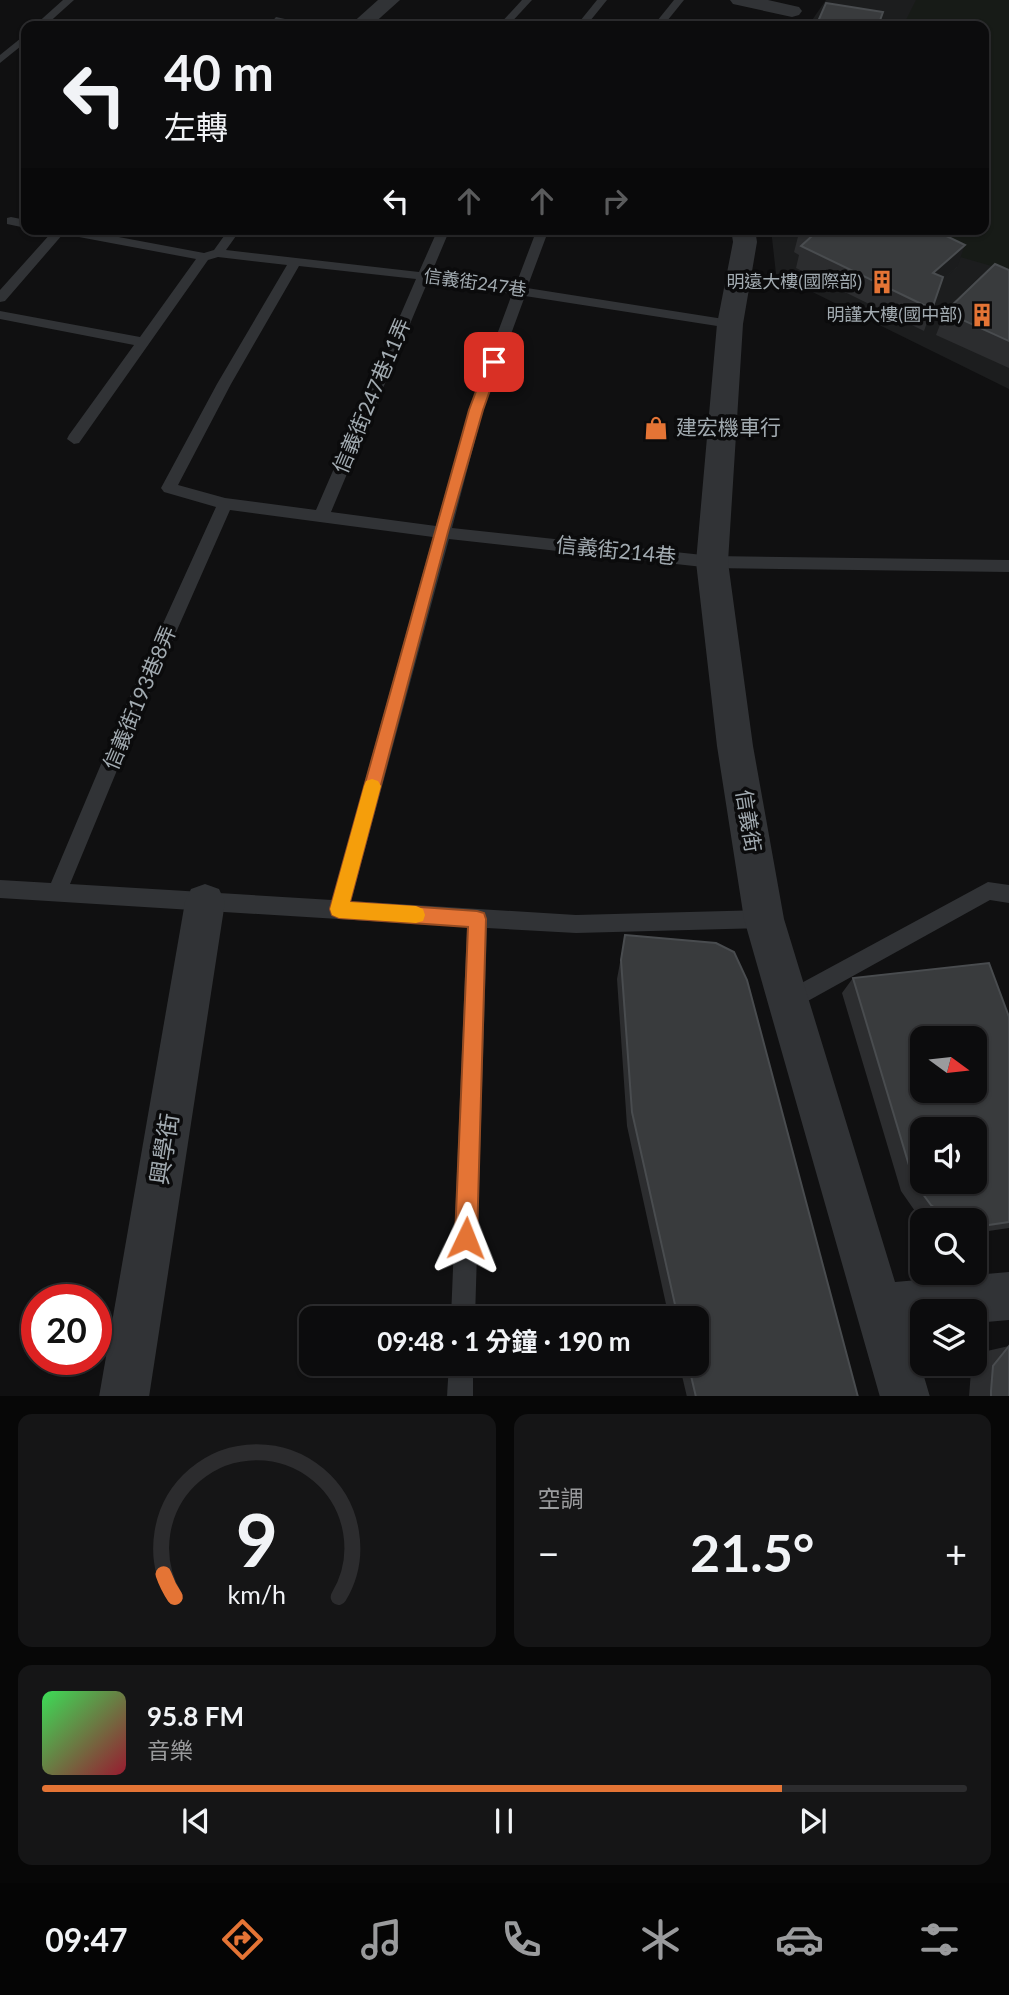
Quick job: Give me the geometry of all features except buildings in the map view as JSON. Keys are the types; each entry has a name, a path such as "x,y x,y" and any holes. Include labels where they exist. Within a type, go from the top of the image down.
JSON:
{"street":[{"path":"365,21 390,0"},
{"path":"740,0 792,12"},
{"name":"信義街","path":"744,235 745,242 730,324 712,562 736,746 764,919 905,1396"},
{"name":"興學街","path":"124,1396 205,902"},
{"path":"878,1308 1009,1296"}],"lane":[{"path":"44,21 69,0"},
{"path":"508,21 527,0"},
{"path":"585,21 602,0"},
{"path":"662,21 679,0"},
{"path":"0,60 21,41"},
{"path":"11,221 21,223"},
{"path":"0,298 53,235"},
{"name":"信義街247巷","path":"105,235 211,255 296,260 422,276 730,324"},
{"path":"74,439 143,342 229,235"},
{"name":"信義街247巷11弄","path":"321,516 441,235"},
{"path":"339,909 440,532 476,410 541,235"},
{"name":"信義街214巷","path":"296,260 224,384 169,488 225,505 712,562 1009,566"},
{"path":"0,315 143,342"},
{"name":"信義街193巷8弄","path":"57,892 135,705 225,505"},
{"path":"0,889 576,924 764,919"},
{"path":"790,1000 988,891 1009,894"},
{"path":"463,1306 477,919"},
{"path":"460,1396 461,1376"}],"shaded area":[{"path":"826,0 1009,0 1009,389 776,274 772,235 989,235 989,21 811,21"},
{"path":"916,0 1009,0 1009,271 957,256 915,235 989,235 989,21 906,21"}],"slow traffic":[{"path":"372,786 339,909 416,915"}],"place":[{"name":"明遠大樓(國際部)","path":"882,282"},
{"name":"明謹大樓(國中部)","path":"982,315"},
{"name":"建宏機車行","path":"656,428"}],"route":[{"path":"466,1238 477,919 339,909 440,532 476,410 494,362"}]}
